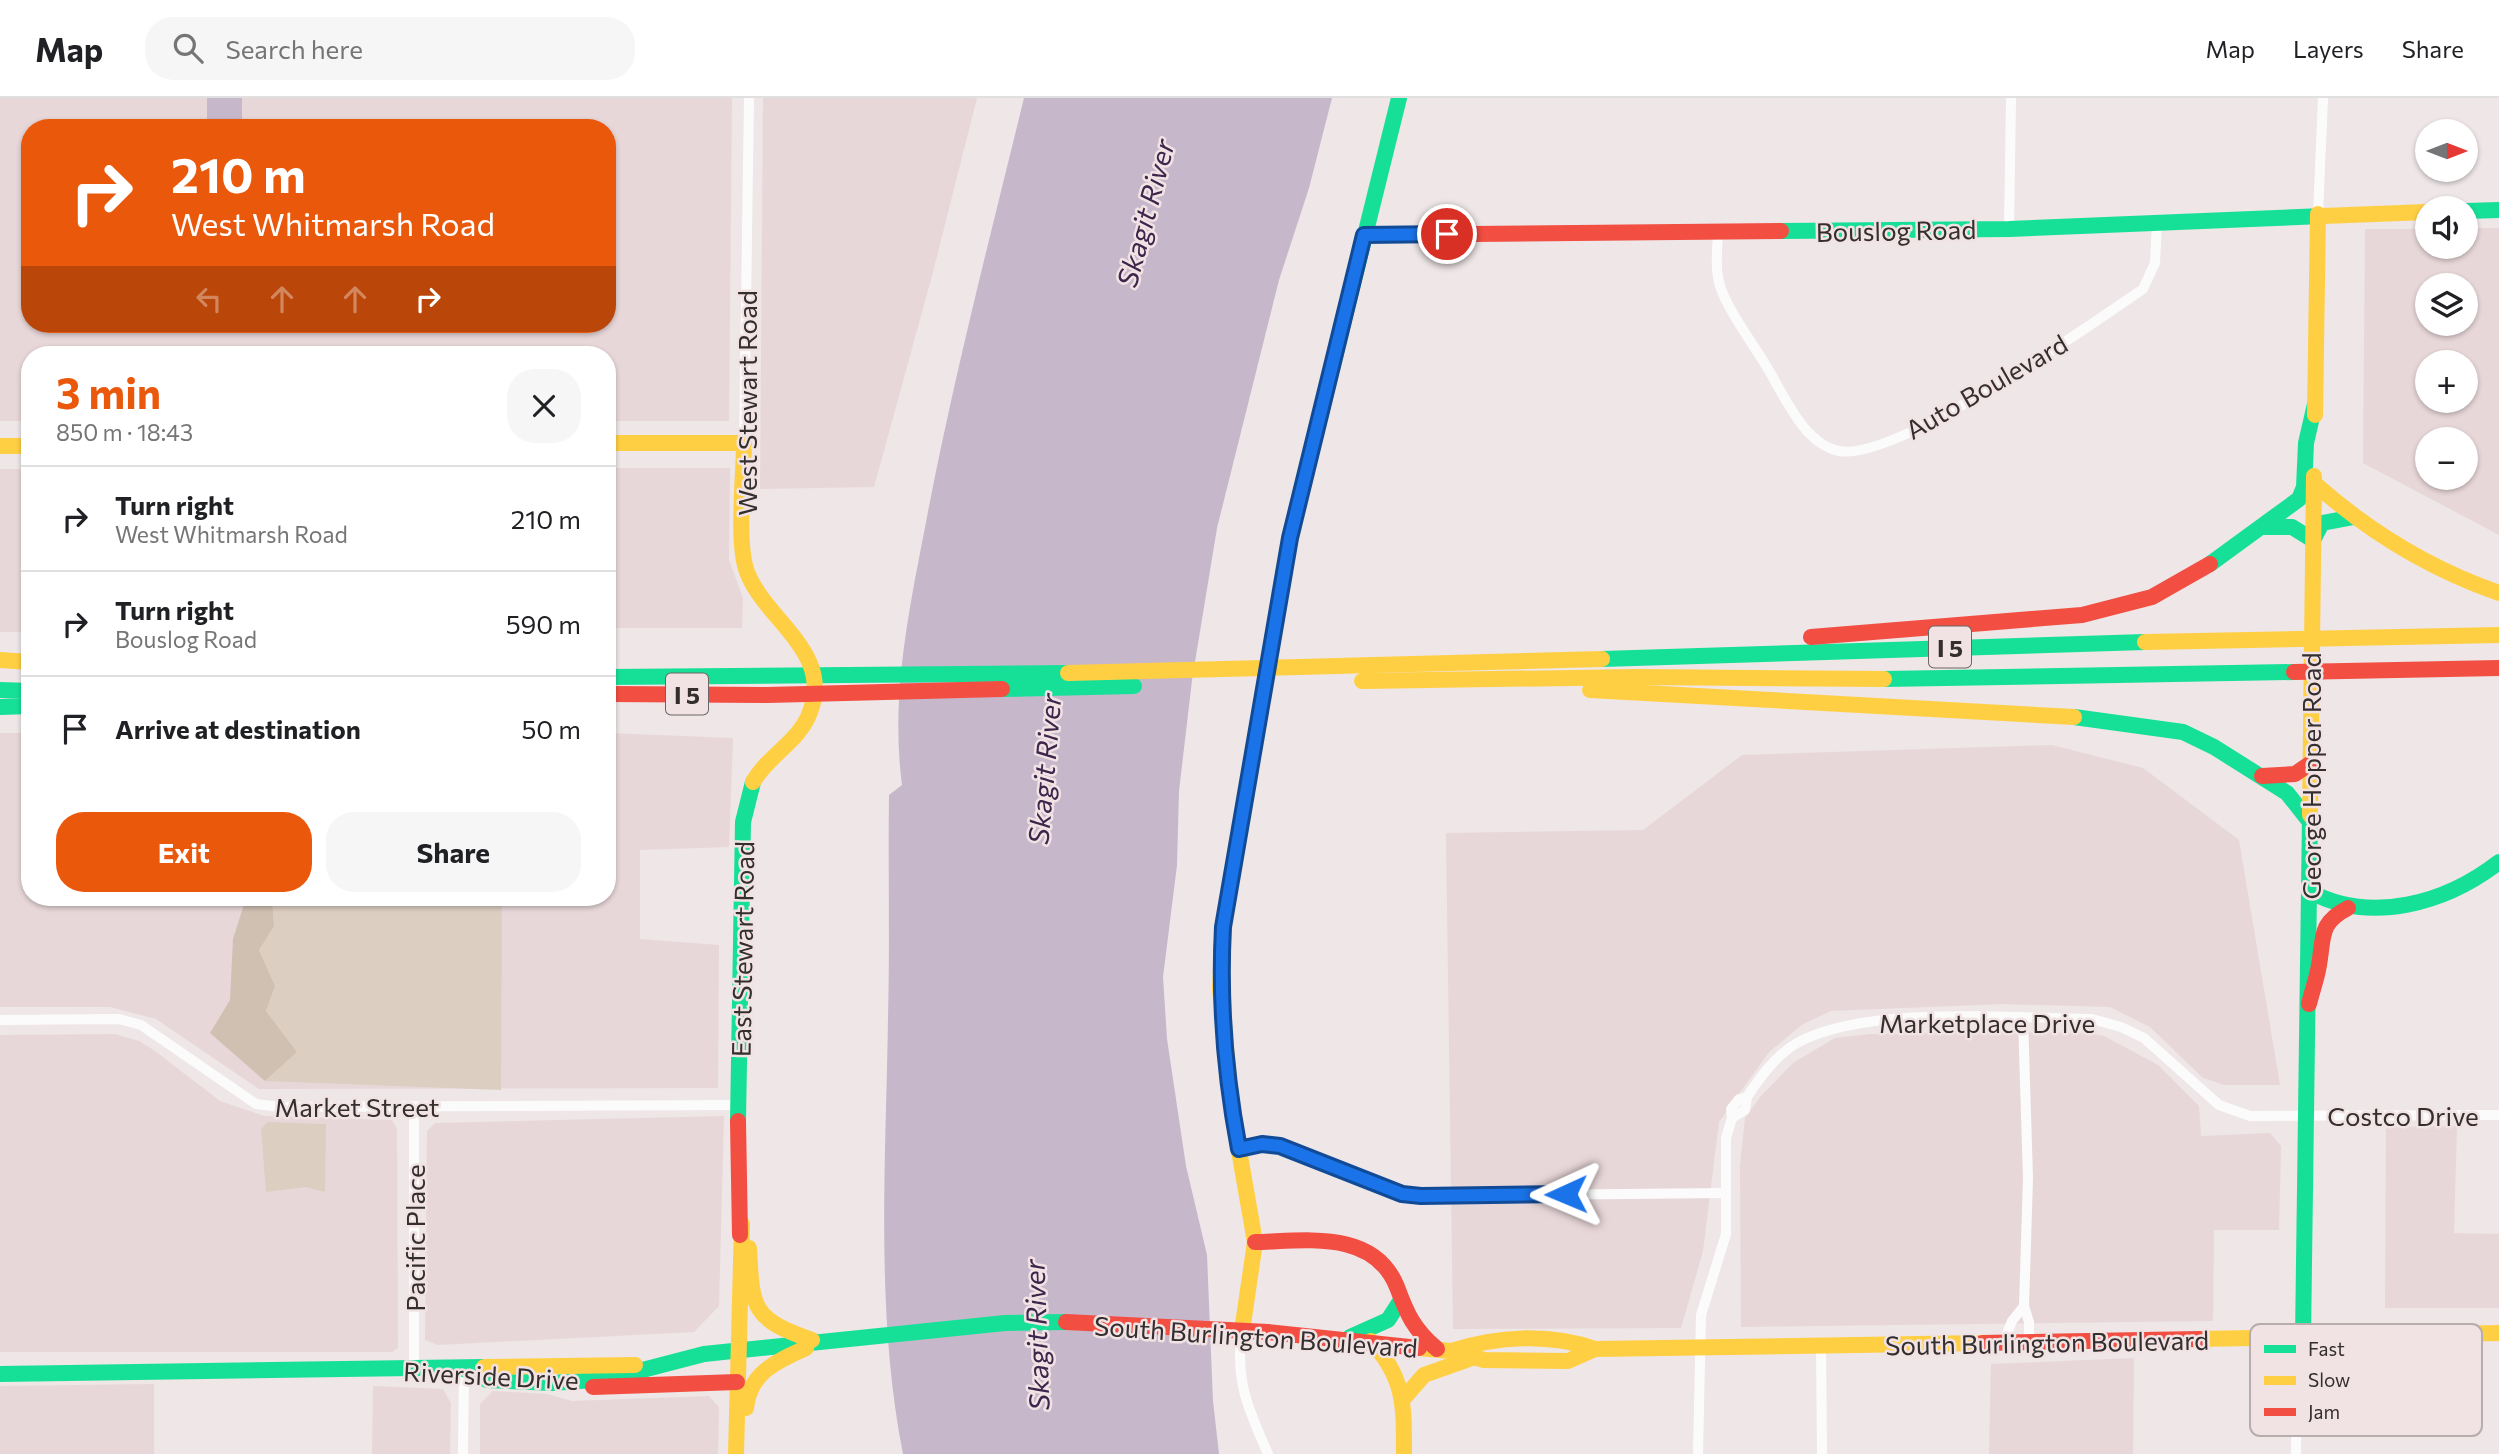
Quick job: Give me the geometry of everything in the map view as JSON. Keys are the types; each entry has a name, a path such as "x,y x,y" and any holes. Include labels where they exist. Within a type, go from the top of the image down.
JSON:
{"main road":[{"path":"1241,1338 1255,1242 1224,1042 1220,989 1223,927 1290,538 1399,98"},
{"path":"2478,211 2499,210"},
{"name":"Bouslog Road","path":"1364,235 2009,229 2318,214 2415,212"},
{"name":"George Hopper Road","path":"2303,1324 2318,214"},
{"path":"1400,665 1636,646 1902,631 2082,615 2152,597 2222,557 2302,494 2306,443 2315,404"},
{"path":"616,443 744,443"},
{"name":"West Stewart Road","path":"744,443 746,569 760,596 797,635 808,652 813,686"},
{"path":"0,446 21,446"},
{"path":"2314,483 2354,517 2448,573 2499,593"},
{"path":"2263,527 2292,527 2313,540 2315,530 2325,521 2354,517"},
{"name":"I 5","path":"616,694 767,695 1320,675 1400,665 1812,650 2499,635"},
{"path":"0,660 21,661"},
{"name":"I 5","path":"616,677 1320,675 1483,679 1903,678 2499,668"},
{"path":"0,673 21,673"},
{"path":"1483,679 1744,700 2089,718 2183,732 2214,747 2287,793 2310,822"},
{"name":"East Stewart Road","path":"736,1454 743,822 754,780 806,721 812,706 813,686"},
{"path":"0,691 21,691"},
{"path":"0,707 21,706"},
{"path":"2260,776 2295,774 2311,763"},
{"path":"2309,891 2322,901 2348,908 2410,904 2439,898 2480,879 2499,862"},
{"path":"2309,1004 2319,965 2321,936 2333,916 2348,908"},
{"path":"740,1158 746,1178 751,1300 760,1315 780,1329 818,1342"},
{"path":"1255,1242 1336,1240 1361,1246 1385,1267 1397,1289 1399,1303 1418,1334 1445,1350"},
{"path":"1344,1339 1388,1320 1399,1303"},
{"name":"Riverside Drive","path":"0,1374 464,1369 487,1380 552,1383 608,1379 704,1354 954,1326 1061,1323"},
{"name":"South Burlington Boulevard","path":"1061,1323 1163,1325 1371,1341 1445,1350 1484,1360 1569,1360 1595,1349"},
{"name":"South Burlington Boulevard","path":"1445,1350 1486,1340 1567,1339 1595,1349 1700,1349 2250,1339"},
{"path":"1371,1341 1394,1365 1404,1398 1404,1454"},
{"path":"745,1454 746,1391 758,1372 818,1342"},
{"path":"1404,1398 1415,1379 1442,1366 1474,1357"},
{"path":"464,1369 666,1365"},
{"path":"552,1383 613,1388 737,1382"}],"street":[{"name":"West Stewart Road","path":"744,443 748,98"},
{"path":"2009,229 2011,98"},
{"path":"2318,214 2323,98"},
{"name":"Auto Boulevard","path":"1718,233 1717,266 1720,287 1797,418 1819,442 1845,451 1883,444 1950,412 2143,289 2155,263 2157,221"},
{"path":"2023,1018 2028,1178 2024,1306 2029,1322 2029,1344"},
{"name":"Market Street","path":"0,1020 120,1019 141,1025 257,1104 280,1108 740,1105"},
{"name":"Marketplace Drive","path":"1725,1193 1726,1138 1732,1118 1731,1109 1739,1099 1747,1097 1779,1057 1796,1044 1829,1029 1853,1023 1899,1019 2092,1019 2113,1024 2144,1038 2226,1109 2250,1116 2308,1114"},
{"name":"Pacific Place","path":"414,1107 414,1370"},
{"name":"Costco Drive","path":"2308,1114 2499,1115"},
{"path":"1239,1149 1262,1144 1280,1146 1380,1187 1421,1196 1725,1193 1726,1234 1701,1315 1698,1454"},
{"path":"2003,1344 2012,1321 2024,1306"},
{"path":"1241,1338 1238,1368 1244,1399 1268,1454"},
{"path":"1821,1345 1822,1454"},
{"path":"463,1454 464,1369"},
{"path":"2296,1436 2296,1454"}],"shaded area":[{"path":"0,98 732,98 729,421 616,421 616,346 21,346 21,421 0,421"},
{"path":"763,98 977,98 874,487 760,489"},
{"path":"2478,228 2499,228 2499,535 2363,463 2365,229 2415,229 2415,259 2478,259"},
{"path":"616,468 730,468 729,560 743,598 742,628 616,628"},
{"path":"0,469 21,469 21,632 0,632"},
{"path":"0,733 21,733 21,906 616,906 616,733 733,738 729,847 640,850 640,939 719,945 718,1088 259,1089 156,1019 110,1007 0,1007"},
{"path":"2052,745 2143,768 2239,840 2280,1085 2224,1085 2203,1078 2150,1027 2110,1007 2002,1004 1831,1011 1803,1024 1769,1052 1719,1122 1703,1251 1681,1328 1453,1329 1446,833 1643,830 1742,755"},
{"path":"243,906 273,906 274,926 259,950 275,986 266,1011 297,1052 265,1081 210,1033 230,1000 233,939"},
{"path":"273,906 502,906 501,1090 265,1081 297,1052 266,1011 275,986 259,950 274,925"},
{"path":"2089,1033 2104,1036 2158,1065 2199,1106 2201,1136 2270,1133 2281,1146 2279,1230 2214,1230 2213,1321 1741,1327 1740,1166 1745,1118 1761,1096 1793,1063 1835,1038 1871,1034"},
{"path":"115,1034 139,1041 155,1051 220,1101 264,1116 392,1120 397,1129 398,1348 392,1352 0,1352 0,1035"},
{"path":"724,1116 719,1306 694,1332 438,1345 425,1340 427,1131 435,1123"},
{"path":"268,1122 326,1124 325,1192 306,1187 266,1192 261,1129"},
{"path":"2457,1126 2454,1233 2499,1234 2499,1308 2385,1308 2386,1127"},
{"path":"2134,1358 2133,1454 1989,1454 1991,1364"},
{"path":"154,1384 154,1454 0,1454 0,1386"},
{"path":"373,1386 443,1389 451,1403 450,1454 372,1454"},
{"path":"493,1391 547,1394 572,1401 709,1396 719,1407 718,1454 480,1454 480,1404"}],"water":[{"path":"207,98 242,98 242,119 207,119"},
{"name":"Skagit River","path":"1024,98 1332,98 1309,188 1279,280 1217,528 1192,680 1179,791 1177,865 1163,977 1167,1039 1186,1166 1207,1255 1213,1401 1219,1454 903,1454 894,1400 885,1292 884,1182 889,990 889,795 902,785 898,717 900,684 908,617 938,464"}],"traffic: fast":[{"path":"1255,742 1290,538 1399,98"},
{"path":"2478,211 2499,210"},
{"path":"1781,231 2009,229 2323,216"},
{"path":"2210,564 2299,499 2304,487 2306,443 2315,404"},
{"path":"2263,527 2292,527 2313,540 2322,523 2354,517"},
{"path":"1602,659 2145,642"},
{"path":"1884,679 2294,672"},
{"path":"616,677 1068,673"},
{"path":"1002,689 1134,686"},
{"path":"0,690 21,691"},
{"path":"0,707 21,706"},
{"path":"2074,717 2183,732 2214,747 2287,793 2310,822"},
{"path":"738,1121 743,822 753,782"},
{"path":"2303,1324 2310,815"},
{"path":"2309,891 2357,907 2407,905 2456,889 2499,862"},
{"path":"1350,1337 1388,1320 1399,1303"},
{"path":"464,1369 487,1380 552,1383 608,1379 704,1354 1005,1323 1066,1322"},
{"path":"0,1374 484,1367"}],"traffic: slow":[{"path":"2323,216 2415,212"},
{"path":"2315,415 2318,214"},
{"path":"616,443 744,443 741,527 747,572 756,590 796,639 806,656 813,674 814,694 803,726 753,782"},
{"path":"0,446 21,446"},
{"path":"2310,815 2314,476"},
{"path":"2314,483 2356,517 2401,547 2449,572 2499,593"},
{"path":"2145,642 2499,635"},
{"path":"1068,673 1602,659"},
{"path":"0,660 21,661"},
{"path":"1362,681 1636,677 1884,679"},
{"path":"1590,690 2074,717"},
{"path":"1241,1338 1255,1242 1233,1116 1220,989 1223,927 1255,742"},
{"path":"736,1454 742,1224"},
{"path":"749,1248 754,1298 759,1309 777,1325 812,1340"},
{"path":"2482,1333 2499,1333"},
{"path":"1451,1351 1486,1342 1523,1338 1560,1340 1595,1349 1982,1343"},
{"path":"2200,1339 2250,1338"},
{"path":"1371,1341 1391,1368 1400,1393 1404,1421 1404,1454"},
{"path":"746,1408 748,1396 759,1377 775,1364 806,1348"},
{"path":"1419,1348 1451,1351 1484,1360 1568,1361 1595,1349"},
{"path":"1404,1398 1424,1375 1472,1358"},
{"path":"484,1367 635,1365"}],"traffic: jam":[{"path":"1364,235 1781,231"},
{"path":"1811,637 2082,615 2152,597 2210,564"},
{"path":"2294,672 2499,668"},
{"path":"616,694 767,695 1002,689"},
{"path":"2262,776 2295,774 2311,763"},
{"path":"2309,1004 2324,931 2332,919 2348,908"},
{"path":"738,1121 740,1235"},
{"path":"1255,1242 1336,1242 1372,1255 1386,1268 1417,1328 1437,1349"},
{"path":"1066,1322 1268,1332 1419,1348"},
{"path":"1982,1343 2200,1339"},
{"path":"593,1387 737,1382"}],"route":[{"path":"1447,234 1364,235 1312,444 1290,538 1223,927 1220,989 1233,1116 1239,1149 1262,1144 1280,1146 1402,1194 1566,1194"}]}
